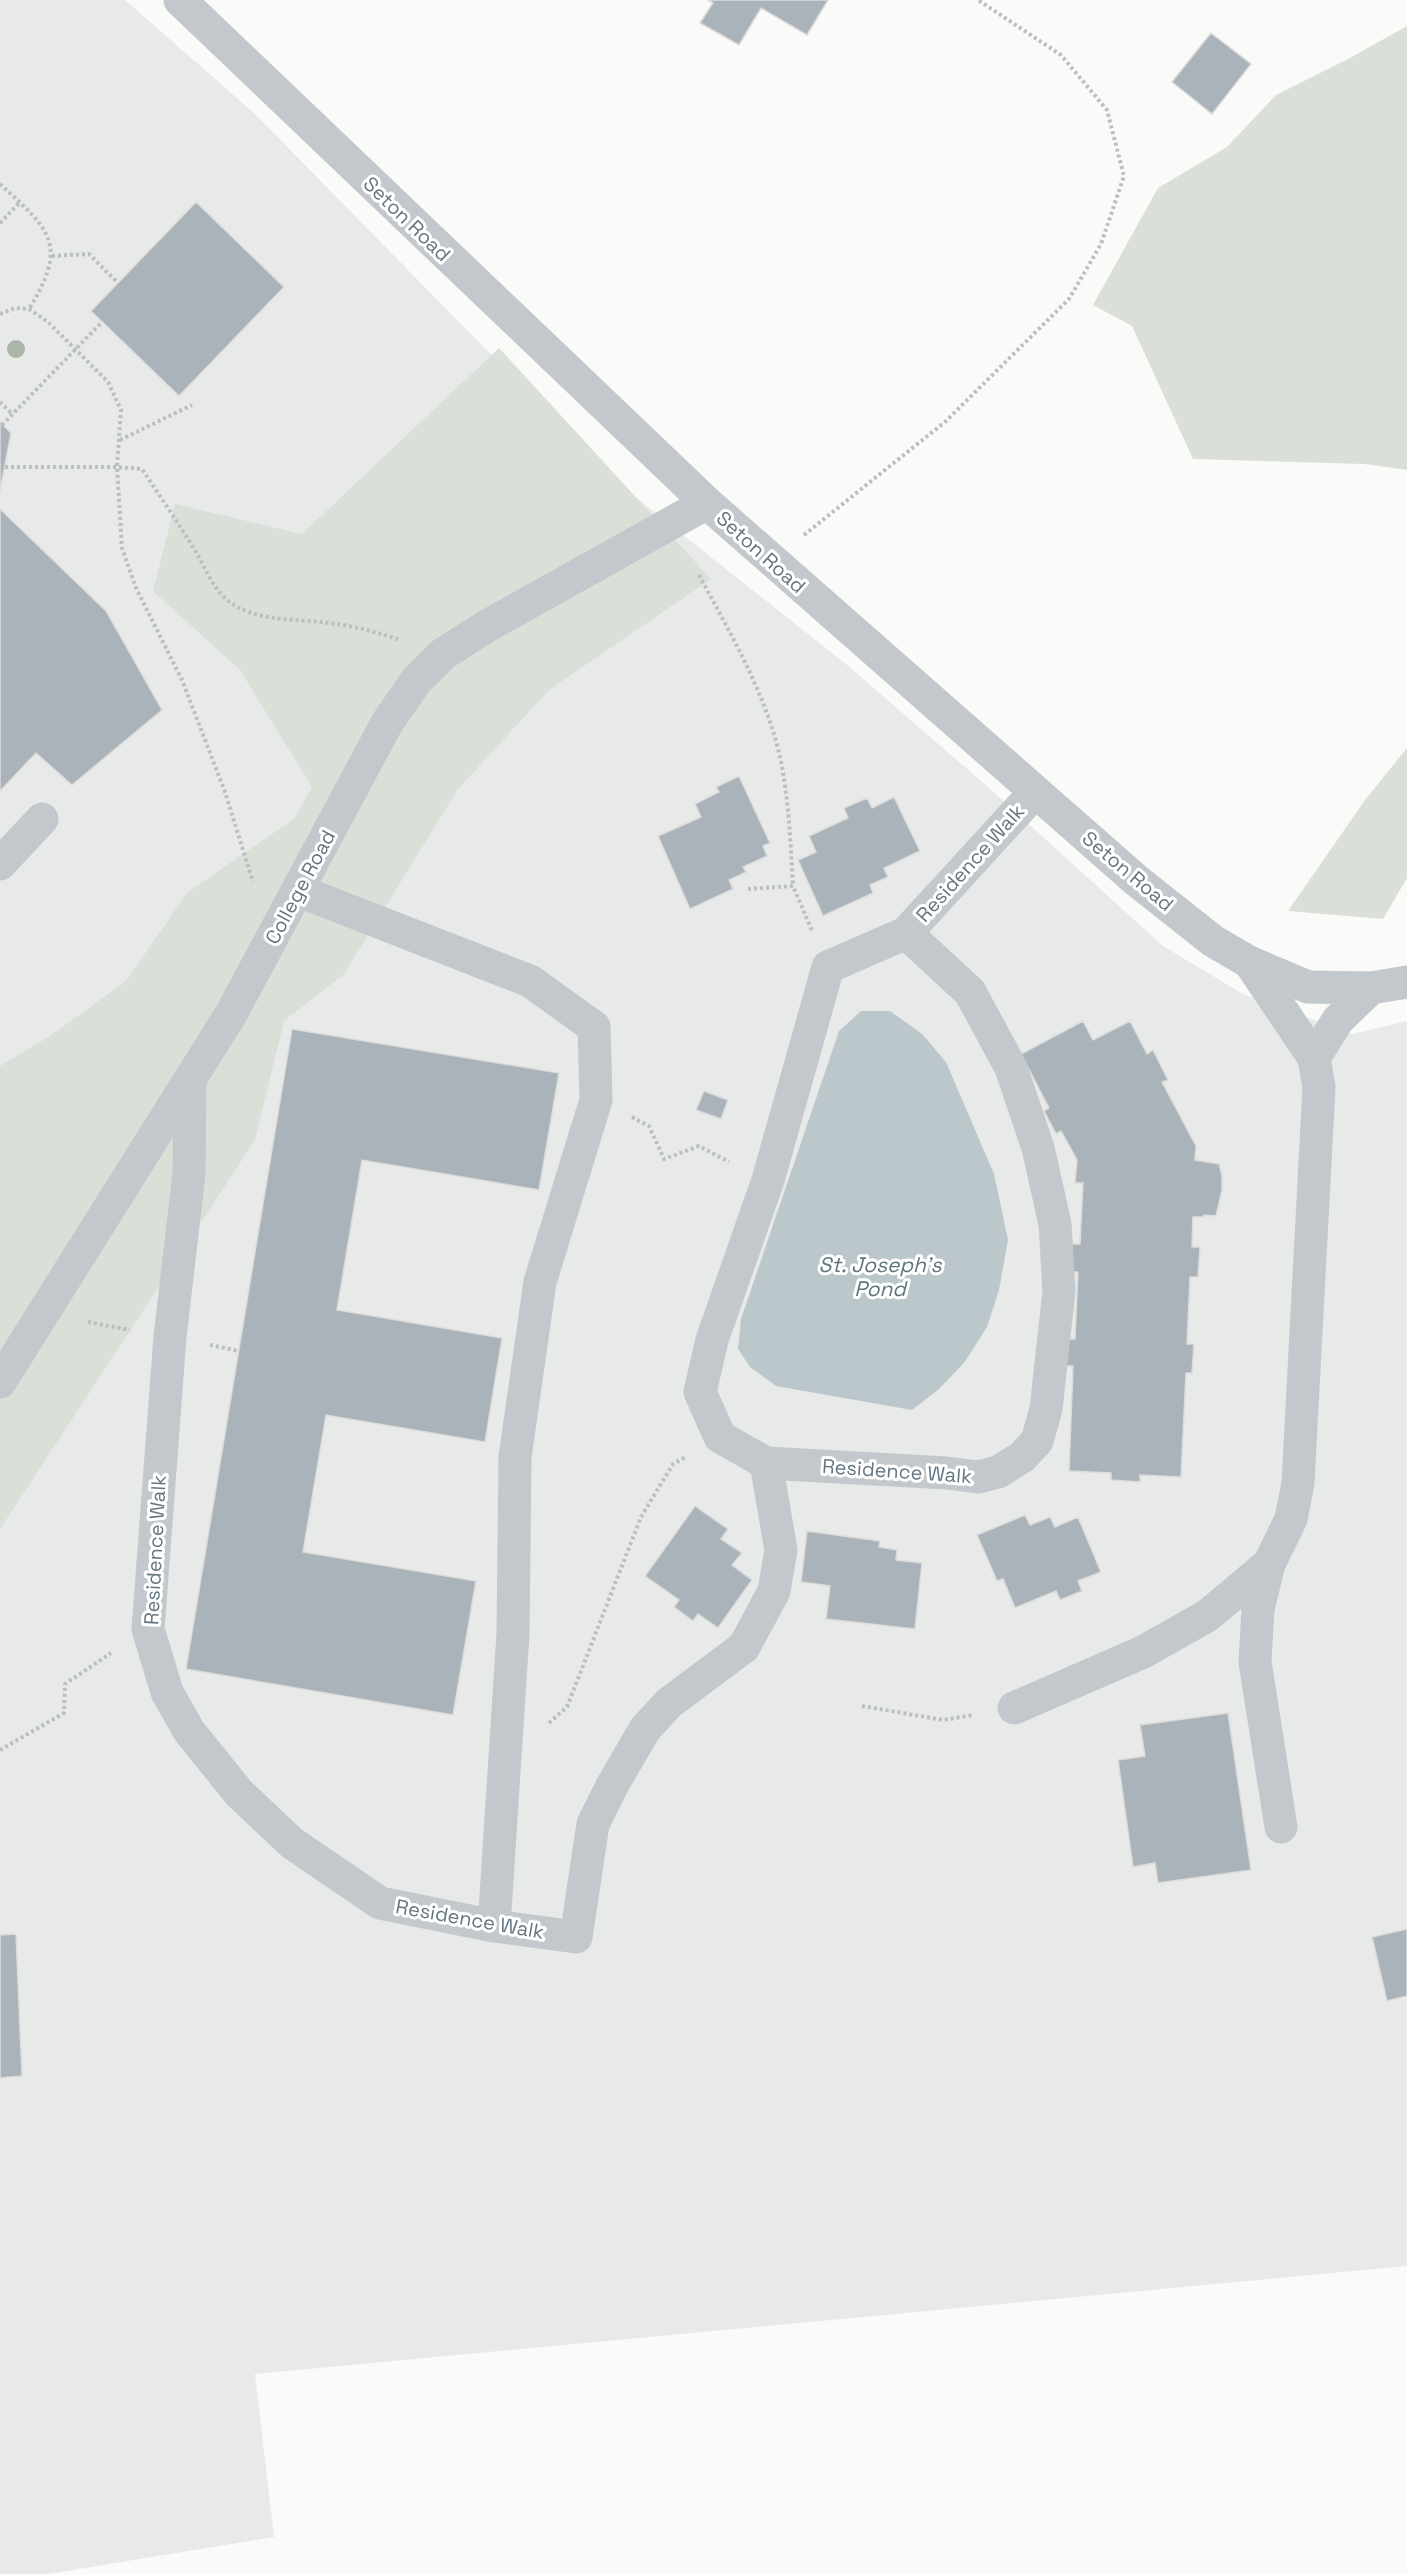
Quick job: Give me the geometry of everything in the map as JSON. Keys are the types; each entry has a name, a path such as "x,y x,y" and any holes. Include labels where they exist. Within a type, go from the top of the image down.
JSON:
{"street":[{"name":"Seton Road","path":"180,0 707,503 1136,880 1213,941 1249,962 1308,987 1371,988 1407,982"},
{"name":"College Road","path":"2,1375 231,1014 299,891 387,723 416,681 443,654 487,626 707,503"},
{"name":"Residence Walk","path":"828,967 906,933 1035,792"},
{"path":"0,864 42,819"},
{"path":"299,891 530,981 594,1027 596,1100 540,1282 515,1457 513,1634 494,1926"},
{"name":"Residence Walk","path":"720,1437 766,1463 936,1473 978,1478 998,1472 1022,1457 1036,1441 1046,1409 1059,1291 1055,1224 1038,1148 1011,1068 970,992 906,933"},
{"path":"1249,962 1314,1058 1319,1087 1298,1483 1291,1519 1269,1564 1258,1609 1255,1662 1281,1827"},
{"path":"720,1437 700,1392 712,1340 768,1180 828,967"},
{"path":"1314,1058 1338,1020 1371,988"},
{"name":"Residence Walk","path":"190,1080 189,1174 170,1337 148,1629 167,1692 189,1731 239,1793 292,1843 380,1903 494,1926 576,1937 593,1824 613,1784 645,1729 669,1703 744,1647 774,1591 781,1550 766,1463"},
{"path":"1014,1708 1143,1652 1207,1616 1269,1564"}],"path":[{"path":"771,561 946,421 1069,299 1101,244 1124,176 1107,110 1061,55 978,0"},
{"path":"0,184 44,227 52,256 44,284 29,309"},
{"path":"0,223 20,202"},
{"path":"52,256 89,254 118,283"},
{"path":"0,314 15,308 29,309 48,322 108,382 121,410 117,467 122,548 136,588 182,680 225,792 255,886"},
{"path":"2,424 102,322"},
{"path":"0,402 12,414"},
{"path":"120,440 192,405"},
{"path":"5,467 142,469 180,526 211,580 225,598 247,610 272,618 328,622 368,629 401,640 408,645"},
{"path":"699,575 751,673 776,742 789,816 793,886 828,967"},
{"path":"748,889 793,886"},
{"path":"596,1100 649,1125 664,1160 699,1146 768,1180"},
{"path":"201,1343 239,1351"},
{"path":"546,1726 567,1707 641,1517 673,1464 720,1437"},
{"path":"0,1750 63,1713 65,1684 89,1668"},
{"path":"862,1706 943,1720 1014,1708"}],"shaded area":[{"path":"0,0 125,0 254,113 615,481 847,665 988,787 1163,946 1243,994 1352,1034 1407,1021 1407,2266 255,2374 274,2537 48,2574 0,2574"},
{"path":"1407,26 1407,470 1364,464 1193,459 1132,326 1093,305 1158,188 1227,147 1276,95"},
{"path":"499,348 711,579 549,690 458,789 344,974 284,1021 255,1140 0,1529 0,1066 50,1036 126,981 187,893 295,818 312,787 240,670 153,591 175,504 302,534"},
{"path":"1407,748 1407,878 1383,919 1288,911 1365,800"}],"water":[{"name":"St. Joseph’s Pond","path":"861,1011 890,1011 922,1034 946,1062 994,1174 1008,1240 999,1290 987,1327 964,1363 939,1389 912,1410 776,1386 750,1367 738,1349 741,1319 839,1031"}],"building":[{"path":"708,0 828,0 807,35 761,8 739,45 700,23 713,3"},
{"path":"1211,33 1251,64 1212,114 1172,82"},
{"path":"196,202 284,287 179,396 91,311"},
{"path":"0,422 11,433 0,491"},
{"path":"0,509 106,611 162,710 72,785 36,753 0,791"},
{"path":"739,776 770,843 763,846 767,856 743,867 746,872 729,880 733,889 690,909 658,836 701,817 695,804 719,792 716,787"},
{"path":"894,797 920,851 884,868 888,877 870,885 873,893 823,916 798,860 816,852 809,836 848,818 844,808 867,798 872,808"},
{"path":"1083,1021 1093,1040 1130,1021 1147,1054 1153,1050 1168,1080 1162,1082 1196,1146 1195,1160 1219,1164 1222,1176 1222,1190 1216,1216 1193,1217 1192,1247 1200,1247 1198,1277 1190,1277 1187,1344 1194,1344 1192,1373 1186,1373 1181,1477 1140,1475 1140,1482 1111,1480 1111,1473 1069,1471 1073,1366 1066,1366 1067,1339 1075,1339 1078,1272 1070,1272 1072,1244 1080,1244 1083,1183 1075,1183 1077,1160 1061,1131 1056,1134 1044,1111 1049,1108 1021,1054"},
{"path":"292,1029 559,1073 539,1190 362,1160 337,1310 502,1338 485,1442 326,1415 303,1552 476,1581 453,1715 186,1669"},
{"path":"704,1091 728,1100 721,1119 696,1110"},
{"path":"695,1506 728,1529 721,1539 742,1553 732,1565 752,1580 718,1628 698,1614 693,1621 674,1607 679,1600 645,1576"},
{"path":"1025,1515 1030,1525 1050,1517 1055,1527 1078,1517 1101,1572 1078,1581 1082,1591 1060,1600 1056,1591 1015,1608 1003,1579 997,1581 977,1535"},
{"path":"807,1531 880,1541 879,1547 897,1550 896,1560 922,1563 915,1629 826,1619 830,1586 801,1582"},
{"path":"1228,1713 1251,1870 1158,1883 1155,1863 1133,1867 1118,1760 1145,1756 1140,1725"},
{"path":"1407,1929 1407,1996 1387,2001 1372,1937"},
{"path":"16,1934 22,2076 0,2078 0,1935"}]}
